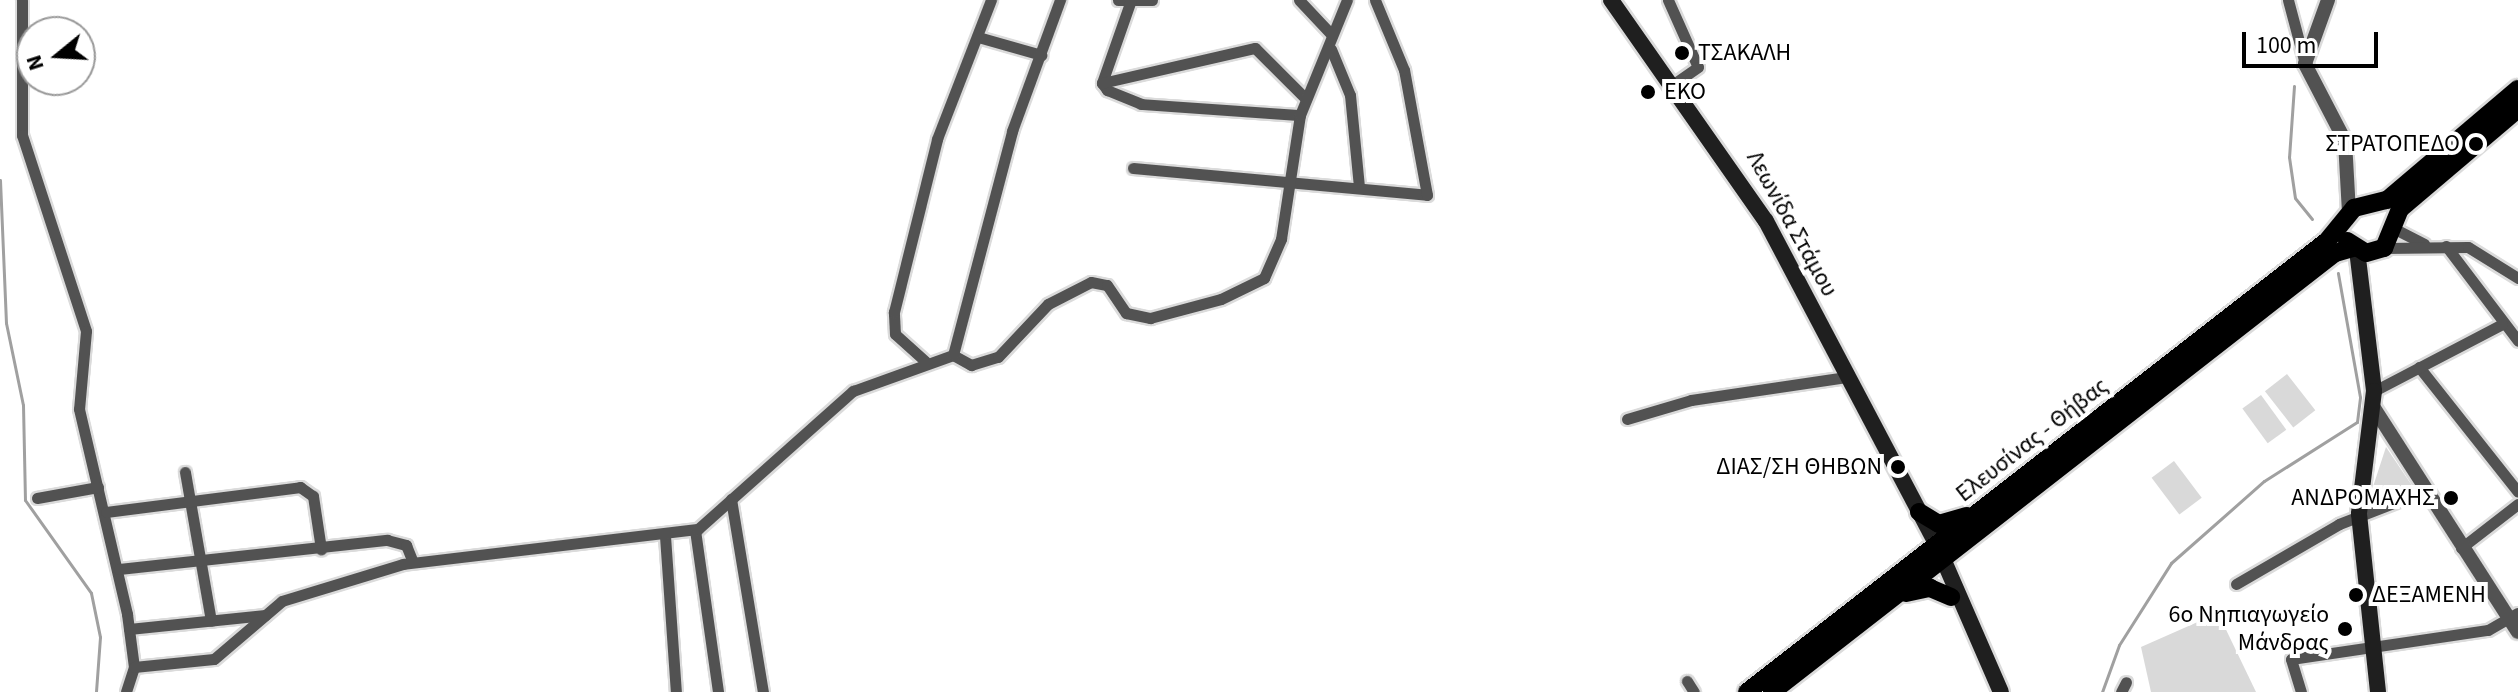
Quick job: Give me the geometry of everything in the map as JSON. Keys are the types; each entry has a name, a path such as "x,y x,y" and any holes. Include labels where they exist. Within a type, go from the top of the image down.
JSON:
{"main road":[{"name":"Λεωνίδα Στάμου","path":"1611,0 1675,83 1766,221 1935,556"},
{"name":"Ελευσίνας - Θήβας","path":"1772,692 1886,604 1987,506 2347,218 2374,203 2518,89"},
{"path":"2366,317 2381,250 2393,225 2518,109"},
{"path":"2374,203 2393,225"},
{"path":"2347,218 2366,317 2374,399 2359,514 2379,691"},
{"name":"Ελευσίνας - Θήβας","path":"1747,692 1935,556 2335,253 2355,249"},
{"path":"2355,249 2381,250"},
{"name":"Λεωνίδα Στάμου","path":"1902,489 1919,512 1935,556"},
{"path":"1919,512 1945,524 1987,506"},
{"path":"1935,556 1951,597 1964,613"},
{"path":"1935,556 2001,692"},
{"path":"1886,604 1919,588 1951,597"}],"street":[{"path":"22,0 22,135 47,226 83,315 87,363 79,409 119,569 129,629 134,667 126,692"},
{"path":"925,361 895,334 894,312 937,139 991,0"},
{"path":"953,355 1012,131 1060,0"},
{"path":"1102,83 1126,2 1152,0"},
{"path":"1299,0 1332,35"},
{"path":"134,667 214,659 265,615 300,592 413,562 665,536 695,530 853,391 925,361 953,355 971,365 998,357 1048,304 1091,282 1107,285 1126,313 1150,318 1249,287 1273,267 1293,178 1300,115 1331,49 1332,35 1347,0"},
{"path":"1133,168 1293,178 1420,197 1430,185 1404,70 1375,0"},
{"path":"1668,0 1698,67 1675,83"},
{"path":"2288,0 2305,64 2335,111 2349,165 2347,218"},
{"path":"2305,64 2328,0"},
{"path":"978,37 1041,55"},
{"path":"1102,83 1255,48 1306,99"},
{"path":"1331,49 1350,95 1359,186"},
{"path":"1102,83 1141,104 1300,115"},
{"path":"2349,165 2374,203"},
{"path":"2393,225 2439,246 2518,341"},
{"path":"2381,250 2439,246 2476,249 2518,278"},
{"path":"2502,324 2419,367 2374,399 2424,491 2461,548 2513,616 2518,632"},
{"path":"2419,367 2518,492"},
{"path":"1627,419 1691,400 1846,377"},
{"path":"185,472 211,621"},
{"path":"37,498 98,487"},
{"path":"106,512 305,488 315,500 321,549"},
{"path":"2236,584 2359,514 2424,491"},
{"path":"731,499 763,692"},
{"path":"2461,548 2518,504"},
{"path":"695,530 718,692"},
{"path":"665,536 676,692"},
{"path":"119,569 395,540 406,545 413,562"},
{"path":"129,629 265,615"},
{"path":"2301,692 2291,659 2373,644 2488,630 2513,616"}],"shaded area":[{"path":"2287,374 2315,410 2293,427 2265,391"},
{"path":"2261,395 2286,430 2268,443 2242,409"},
{"path":"2386,447 2413,487 2367,505"},
{"path":"2174,461 2202,498 2179,515 2152,478"},
{"path":"2218,613 2256,692 2151,692 2141,647"}],"waterway":[{"path":"2294,86 2289,157 2295,198 2312,219"},
{"path":"0,180 6,323 23,405 25,500 91,593 100,637 96,692"},
{"path":"2102,692 2119,645 2171,563 2264,481 2357,422 2360,397 2338,273"}],"place":[{"name":"ΤΣΑΚΑΛΗ","path":"1682,53"},
{"name":"EKO","path":"1648,92"},
{"name":"ΣΤΡΑΤΟΠΕΔΟ","path":"2476,144"},
{"name":"ΔΙΑΣ/ΣΗ ΘΗΒΩΝ","path":"1898,467"},
{"name":"ΑΝΔΡΟΜΑΧΗΣ","path":"2451,498"},
{"name":"ΔΕΞΑΜΕΝΗ","path":"2356,595"},
{"name":"6ο Νηπιαγωγείο Μάνδρας","path":"2345,629"}]}
